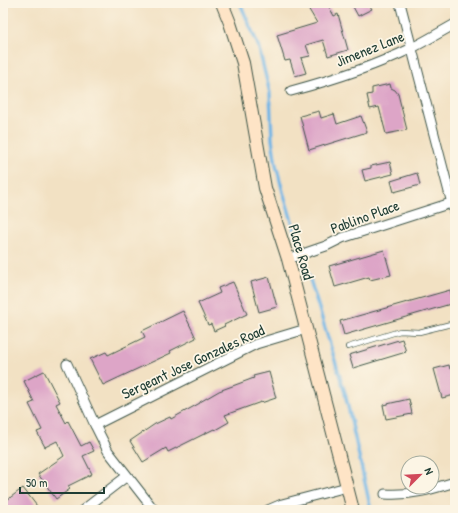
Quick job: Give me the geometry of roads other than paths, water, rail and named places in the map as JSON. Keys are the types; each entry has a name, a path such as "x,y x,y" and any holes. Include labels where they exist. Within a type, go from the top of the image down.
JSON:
{"street":[{"name":"Place Road","path":"222,3 243,63 265,188 293,258 306,329 353,510"},
{"path":"400,3 455,215"},
{"name":"Jimenez Lane","path":"291,91 331,80 412,48 455,24"},
{"name":"Pablino Place","path":"293,258 342,238 451,203"},
{"name":"Sergeant Jose Gonzales Road","path":"95,425 256,344 306,329"},
{"path":"67,364 108,451 154,510"},
{"path":"83,510 127,476"},
{"path":"385,494 399,495 421,492 455,482"},
{"path":"268,510 282,504 347,487"}],"lane":[{"path":"348,347 400,331 419,332 455,322"}],"waterway":[{"path":"240,3 258,45 270,93 272,139 276,165 345,393 371,510"}]}
